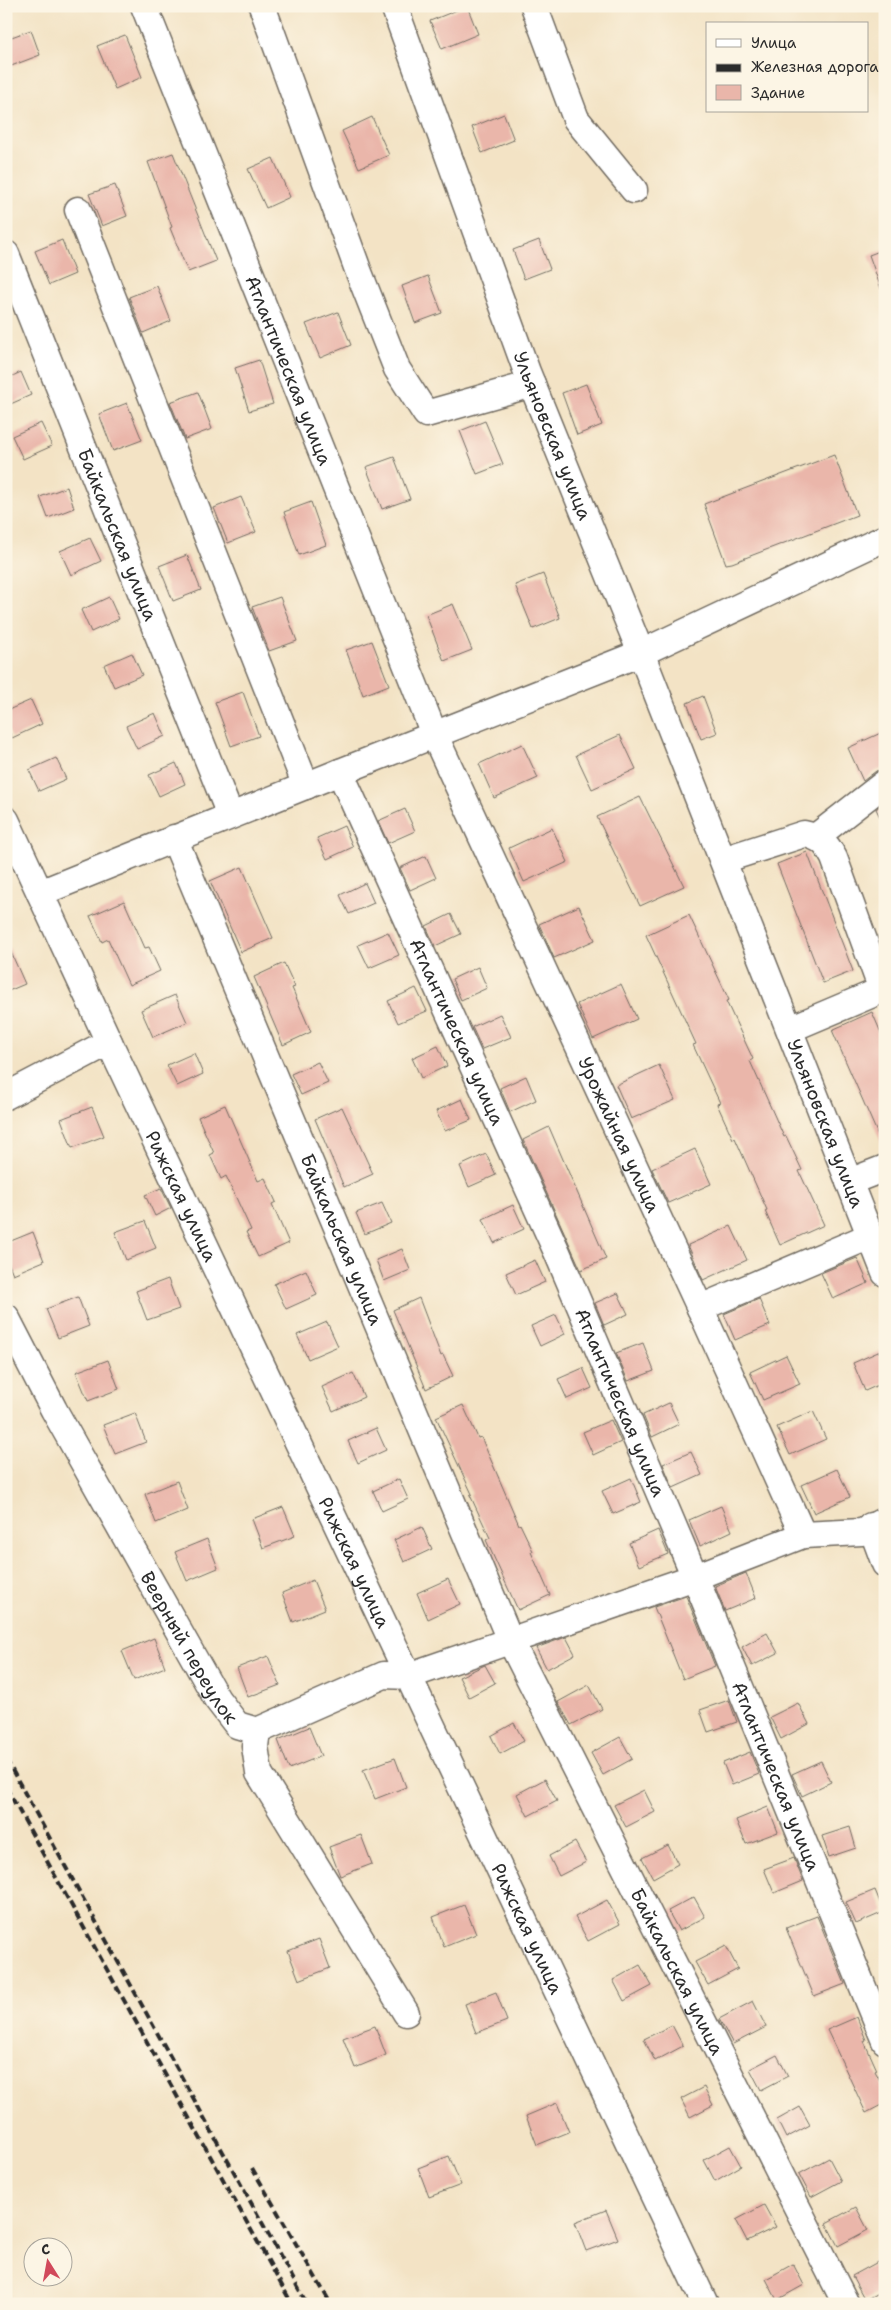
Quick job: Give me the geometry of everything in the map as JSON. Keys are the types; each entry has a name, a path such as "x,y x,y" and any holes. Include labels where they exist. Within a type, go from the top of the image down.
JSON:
{"street":[{"name":"Атлантическая улица","path":"144,6 434,734"},
{"path":"262,6 358,270 393,360 426,414 532,384"},
{"path":"534,6 576,119 634,190"},
{"name":"Ульяновская улица","path":"399,8 532,384 641,653 885,1273"},
{"path":"78,210 306,786"},
{"name":"Байкальская улица","path":"6,254 230,816"},
{"path":"40,893 434,734 641,653 885,538"},
{"name":"Урожайная улица","path":"434,734 803,1535"},
{"name":"Атлантическая улица","path":"340,772 557,1252 695,1577 885,2041"},
{"path":"723,860 804,834 817,836 885,784"},
{"name":"Рижская улица","path":"6,820 705,2304"},
{"name":"Ульяновская улица","path":"790,1029 884,993 834,858 828,847 817,836"},
{"name":"Байкальская улица","path":"174,838 510,1640 846,2304"},
{"path":"6,1096 109,1042"},
{"path":"849,1182 885,1168"},
{"path":"700,1308 870,1236"},
{"name":"Веерный переулок","path":"6,1317 54,1410 217,1699 237,1725 257,1730 255,1746 259,1772 406,2013"},
{"path":"257,1730 384,1675 408,1676 695,1577 803,1535 862,1532 878,1523 885,1564"}],"building":[{"path":"467,6 478,34 442,49 430,21"},
{"path":"31,30 40,55 6,68 6,39"},
{"path":"125,35 142,77 115,89 97,46"},
{"path":"504,114 514,140 482,153 472,127"},
{"path":"372,117 389,155 359,168 342,131"},
{"path":"173,153 216,261 188,272 170,228 172,227 148,162"},
{"path":"273,158 290,197 266,208 248,169"},
{"path":"115,185 127,216 102,226 89,194"},
{"path":"62,240 75,274 49,285 35,251"},
{"path":"539,240 550,269 524,279 513,250"},
{"path":"885,249 885,294 883,294 869,255"},
{"path":"428,276 442,313 415,323 402,286"},
{"path":"157,286 171,321 143,333 129,297"},
{"path":"338,312 351,345 320,358 306,324"},
{"path":"259,360 273,404 249,411 235,368"},
{"path":"21,372 31,395 6,406 6,379"},
{"path":"586,384 602,425 577,435 562,393"},
{"path":"198,392 212,429 185,439 170,402"},
{"path":"127,403 142,440 113,451 99,414"},
{"path":"485,421 503,464 477,474 460,431"},
{"path":"41,423 52,446 23,459 12,436"},
{"path":"834,455 857,515 726,564 704,504"},
{"path":"394,457 410,499 382,509 366,467"},
{"path":"67,487 74,508 48,518 40,497"},
{"path":"241,497 256,532 228,543 214,508"},
{"path":"311,502 326,545 299,555 284,512"},
{"path":"90,538 101,561 71,575 60,551"},
{"path":"187,555 201,590 173,601 159,566"},
{"path":"543,574 560,618 533,629 515,585"},
{"path":"109,597 119,619 91,632 81,610"},
{"path":"280,597 297,641 269,651 252,607"},
{"path":"453,604 472,650 444,661 426,615"},
{"path":"372,641 389,685 363,695 346,650"},
{"path":"132,653 142,675 114,687 104,665"},
{"path":"243,692 259,736 231,746 215,702"},
{"path":"703,696 717,733 701,739 687,703"},
{"path":"31,700 42,724 12,738 6,726 6,711"},
{"path":"155,713 165,736 137,749 126,726"},
{"path":"885,731 885,768 876,771 863,781 848,748"},
{"path":"620,735 636,769 592,789 576,755"},
{"path":"522,744 538,778 494,798 479,764"},
{"path":"56,758 66,779 39,791 29,770"},
{"path":"176,763 185,784 159,796 149,775"},
{"path":"640,797 684,886 640,906 597,817"},
{"path":"885,802 885,827 876,809"},
{"path":"405,809 415,831 388,843 378,821"},
{"path":"344,826 353,847 327,859 317,838"},
{"path":"552,828 568,862 524,882 509,848"},
{"path":"807,852 853,971 823,983 777,864"},
{"path":"426,856 436,878 410,890 400,868"},
{"path":"242,867 273,938 241,952 210,881"},
{"path":"365,883 374,903 349,914 340,895"},
{"path":"124,901 145,948 149,947 160,971 129,985 108,939 102,942 90,916"},
{"path":"579,906 595,940 554,958 539,924"},
{"path":"451,914 461,934 435,946 426,926"},
{"path":"689,915 729,1000 726,1001 753,1059 750,1061 784,1137 786,1136 802,1170 799,1171 824,1225 780,1245 765,1211 767,1210 735,1138 733,1139 717,1104 720,1103 693,1045 696,1044 646,935"},
{"path":"388,932 399,955 369,968 358,945"},
{"path":"6,941 25,984 6,992"},
{"path":"284,963 295,987 292,988 311,1032 283,1045 254,977"},
{"path":"478,967 487,988 461,1000 452,979"},
{"path":"621,984 637,1019 593,1039 577,1004"},
{"path":"416,988 427,1011 398,1023 388,1001"},
{"path":"175,995 187,1022 153,1037 141,1010"},
{"path":"872,1012 885,1042 885,1151 832,1030"},
{"path":"500,1014 511,1037 482,1049 472,1027"},
{"path":"438,1046 447,1066 421,1078 412,1058"},
{"path":"194,1053 203,1074 177,1086 167,1065"},
{"path":"318,1062 328,1083 301,1095 291,1074"},
{"path":"659,1065 675,1100 631,1119 616,1085"},
{"path":"526,1076 536,1100 510,1112 500,1088"},
{"path":"462,1099 471,1120 445,1131 436,1111"},
{"path":"225,1105 258,1181 265,1178 276,1202 272,1204 289,1243 258,1257 246,1232 251,1230 226,1176 221,1179 210,1155 214,1153 198,1117"},
{"path":"92,1107 104,1136 72,1148 61,1119"},
{"path":"342,1107 373,1174 344,1187 315,1119"},
{"path":"549,1127 606,1259 581,1270 523,1140"},
{"path":"695,1149 711,1184 668,1203 652,1169"},
{"path":"486,1154 496,1175 469,1187 460,1166"},
{"path":"161,1188 171,1208 155,1216 145,1195"},
{"path":"382,1203 391,1223 365,1234 356,1213"},
{"path":"513,1205 524,1229 494,1243 483,1219"},
{"path":"145,1221 156,1248 126,1260 115,1232"},
{"path":"731,1226 747,1260 703,1280 688,1245"},
{"path":"33,1232 44,1261 13,1274 6,1257 6,1243"},
{"path":"402,1249 410,1270 384,1281 376,1260"},
{"path":"857,1258 868,1283 833,1299 821,1273"},
{"path":"535,1260 545,1282 516,1295 506,1273"},
{"path":"306,1270 317,1295 286,1309 274,1284"},
{"path":"168,1279 179,1309 147,1320 136,1291"},
{"path":"618,1293 628,1314 604,1325 595,1303"},
{"path":"78,1297 89,1326 58,1338 46,1309"},
{"path":"419,1298 441,1356 443,1355 453,1376 426,1389 393,1310"},
{"path":"759,1299 770,1325 735,1340 724,1314"},
{"path":"556,1315 565,1334 540,1346 531,1326"},
{"path":"327,1322 338,1346 308,1359 297,1335"},
{"path":"643,1343 654,1371 628,1381 616,1353"},
{"path":"885,1349 885,1382 865,1391 853,1363"},
{"path":"786,1355 800,1384 763,1400 750,1372"},
{"path":"108,1360 119,1389 88,1401 76,1372"},
{"path":"583,1368 592,1388 567,1399 558,1379"},
{"path":"353,1373 364,1397 333,1411 322,1387"},
{"path":"669,1403 679,1424 652,1437 643,1415"},
{"path":"463,1405 478,1438 481,1437 519,1525 533,1551 531,1552 550,1595 518,1610 486,1540 490,1538 470,1495 472,1494 436,1417"},
{"path":"813,1411 826,1439 790,1455 777,1427"},
{"path":"135,1413 146,1442 115,1454 103,1425"},
{"path":"611,1420 621,1442 593,1455 583,1432"},
{"path":"376,1428 386,1450 358,1463 348,1441"},
{"path":"691,1452 702,1475 673,1488 663,1464"},
{"path":"837,1469 850,1497 814,1513 801,1485"},
{"path":"631,1478 641,1502 613,1514 602,1491"},
{"path":"399,1479 408,1499 382,1511 373,1491"},
{"path":"177,1481 188,1510 156,1523 145,1494"},
{"path":"721,1506 732,1531 700,1546 689,1520"},
{"path":"283,1507 295,1536 263,1548 252,1519"},
{"path":"422,1527 432,1549 404,1562 394,1540"},
{"path":"658,1530 668,1554 639,1566 629,1543"},
{"path":"207,1539 218,1568 187,1581 175,1552"},
{"path":"746,1573 756,1598 725,1611 715,1586"},
{"path":"448,1579 460,1604 428,1619 417,1593"},
{"path":"313,1580 325,1609 293,1622 282,1593"},
{"path":"686,1596 715,1666 683,1679 654,1607"},
{"path":"767,1633 778,1653 752,1666 742,1647"},
{"path":"566,1637 575,1654 547,1669 536,1648"},
{"path":"154,1638 165,1667 134,1680 122,1651"},
{"path":"268,1656 280,1685 248,1697 237,1668"},
{"path":"485,1665 495,1683 469,1697 459,1677"},
{"path":"589,1685 602,1709 571,1725 558,1702"},
{"path":"729,1700 737,1722 708,1732 700,1710"},
{"path":"798,1703 809,1724 781,1739 770,1717"},
{"path":"514,1723 524,1741 500,1754 491,1736"},
{"path":"309,1727 321,1756 289,1769 278,1740"},
{"path":"620,1737 632,1759 603,1775 591,1753"},
{"path":"750,1752 759,1774 732,1785 723,1763"},
{"path":"395,1758 406,1787 375,1799 363,1770"},
{"path":"821,1761 831,1782 802,1796 792,1774"},
{"path":"545,1779 557,1801 528,1816 517,1794"},
{"path":"644,1790 655,1812 626,1827 614,1805"},
{"path":"768,1807 778,1832 746,1844 736,1820"},
{"path":"850,1827 856,1848 829,1857 822,1836"},
{"path":"361,1835 372,1864 340,1876 329,1847"},
{"path":"575,1842 586,1862 559,1876 549,1856"},
{"path":"668,1845 678,1864 653,1878 642,1858"},
{"path":"794,1858 803,1881 774,1893 764,1869"},
{"path":"875,1890 884,1912 856,1924 846,1902"},
{"path":"694,1897 705,1917 679,1931 668,1911"},
{"path":"607,1900 620,1924 588,1941 575,1917"},
{"path":"464,1905 476,1934 444,1947 433,1917"},
{"path":"817,1916 845,1984 814,1996 786,1928"},
{"path":"319,1939 330,1968 299,1980 288,1951"},
{"path":"726,1946 738,1969 708,1985 695,1962"},
{"path":"640,1965 652,1986 624,2001 613,1980"},
{"path":"496,1992 507,2021 476,2033 465,2004"},
{"path":"753,2001 766,2027 733,2044 719,2019"},
{"path":"857,2017 866,2040 864,2041 877,2070 875,2071 885,2090 885,2103 866,2113 827,2030"},
{"path":"672,2025 683,2046 655,2061 644,2039"},
{"path":"375,2026 386,2055 355,2068 343,2038"},
{"path":"777,2055 788,2076 761,2090 750,2069"},
{"path":"704,2087 713,2105 690,2117 681,2099"},
{"path":"557,2103 569,2132 537,2145 526,2116"},
{"path":"800,2107 810,2125 786,2138 777,2120"},
{"path":"730,2146 741,2166 715,2181 704,2160"},
{"path":"449,2156 461,2185 429,2197 418,2168"},
{"path":"829,2158 841,2181 811,2197 799,2174"},
{"path":"764,2205 776,2227 747,2241 736,2220"},
{"path":"856,2207 868,2230 838,2246 826,2223"},
{"path":"606,2210 618,2239 586,2251 575,2222"},
{"path":"885,2258 885,2289 865,2300 852,2276"},
{"path":"793,2264 804,2285 777,2300 766,2279"}],"railway":[{"path":"6,1759 307,2304"},
{"path":"6,1787 292,2304"},
{"path":"252,2168 331,2304"}]}
